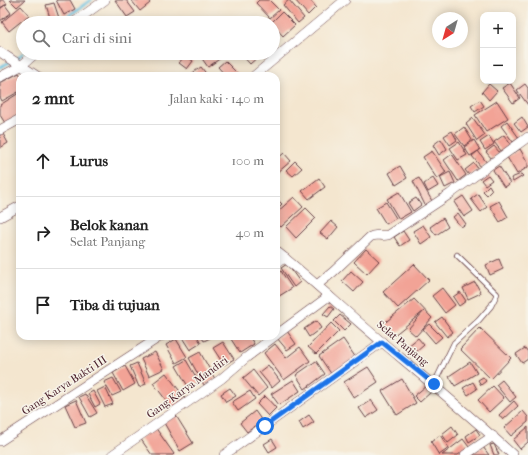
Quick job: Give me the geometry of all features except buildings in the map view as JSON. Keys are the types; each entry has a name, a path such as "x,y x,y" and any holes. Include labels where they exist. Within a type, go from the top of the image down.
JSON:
{"street":[{"path":"83,16 105,0"},
{"path":"280,54 344,0"},
{"path":"4,54 31,72"},
{"path":"0,77 26,60"},
{"path":"259,72 273,60"},
{"path":"0,130 16,121"},
{"path":"317,285 370,237 388,234 450,194 528,137"},
{"path":"0,217 16,208"},
{"name":"Selat Panjang","path":"280,254 382,342 434,384 513,455"},
{"path":"280,261 285,258"},
{"name":"Gang Karya Mandiri","path":"280,332 329,296"},
{"name":"Gang Karya Bakti III","path":"0,441 155,340"},
{"name":"Gang Karya Mandiri","path":"112,455 221,379 246,357 269,340"},
{"path":"224,455 382,342"},
{"path":"465,455 493,436"}],"lane":[{"path":"434,384 454,343 479,320 491,306 498,294 457,255"}],"waterway":[{"path":"68,16 91,0"},
{"path":"0,67 16,59"}],"route":[{"path":"265,426 382,342 434,384"}]}
